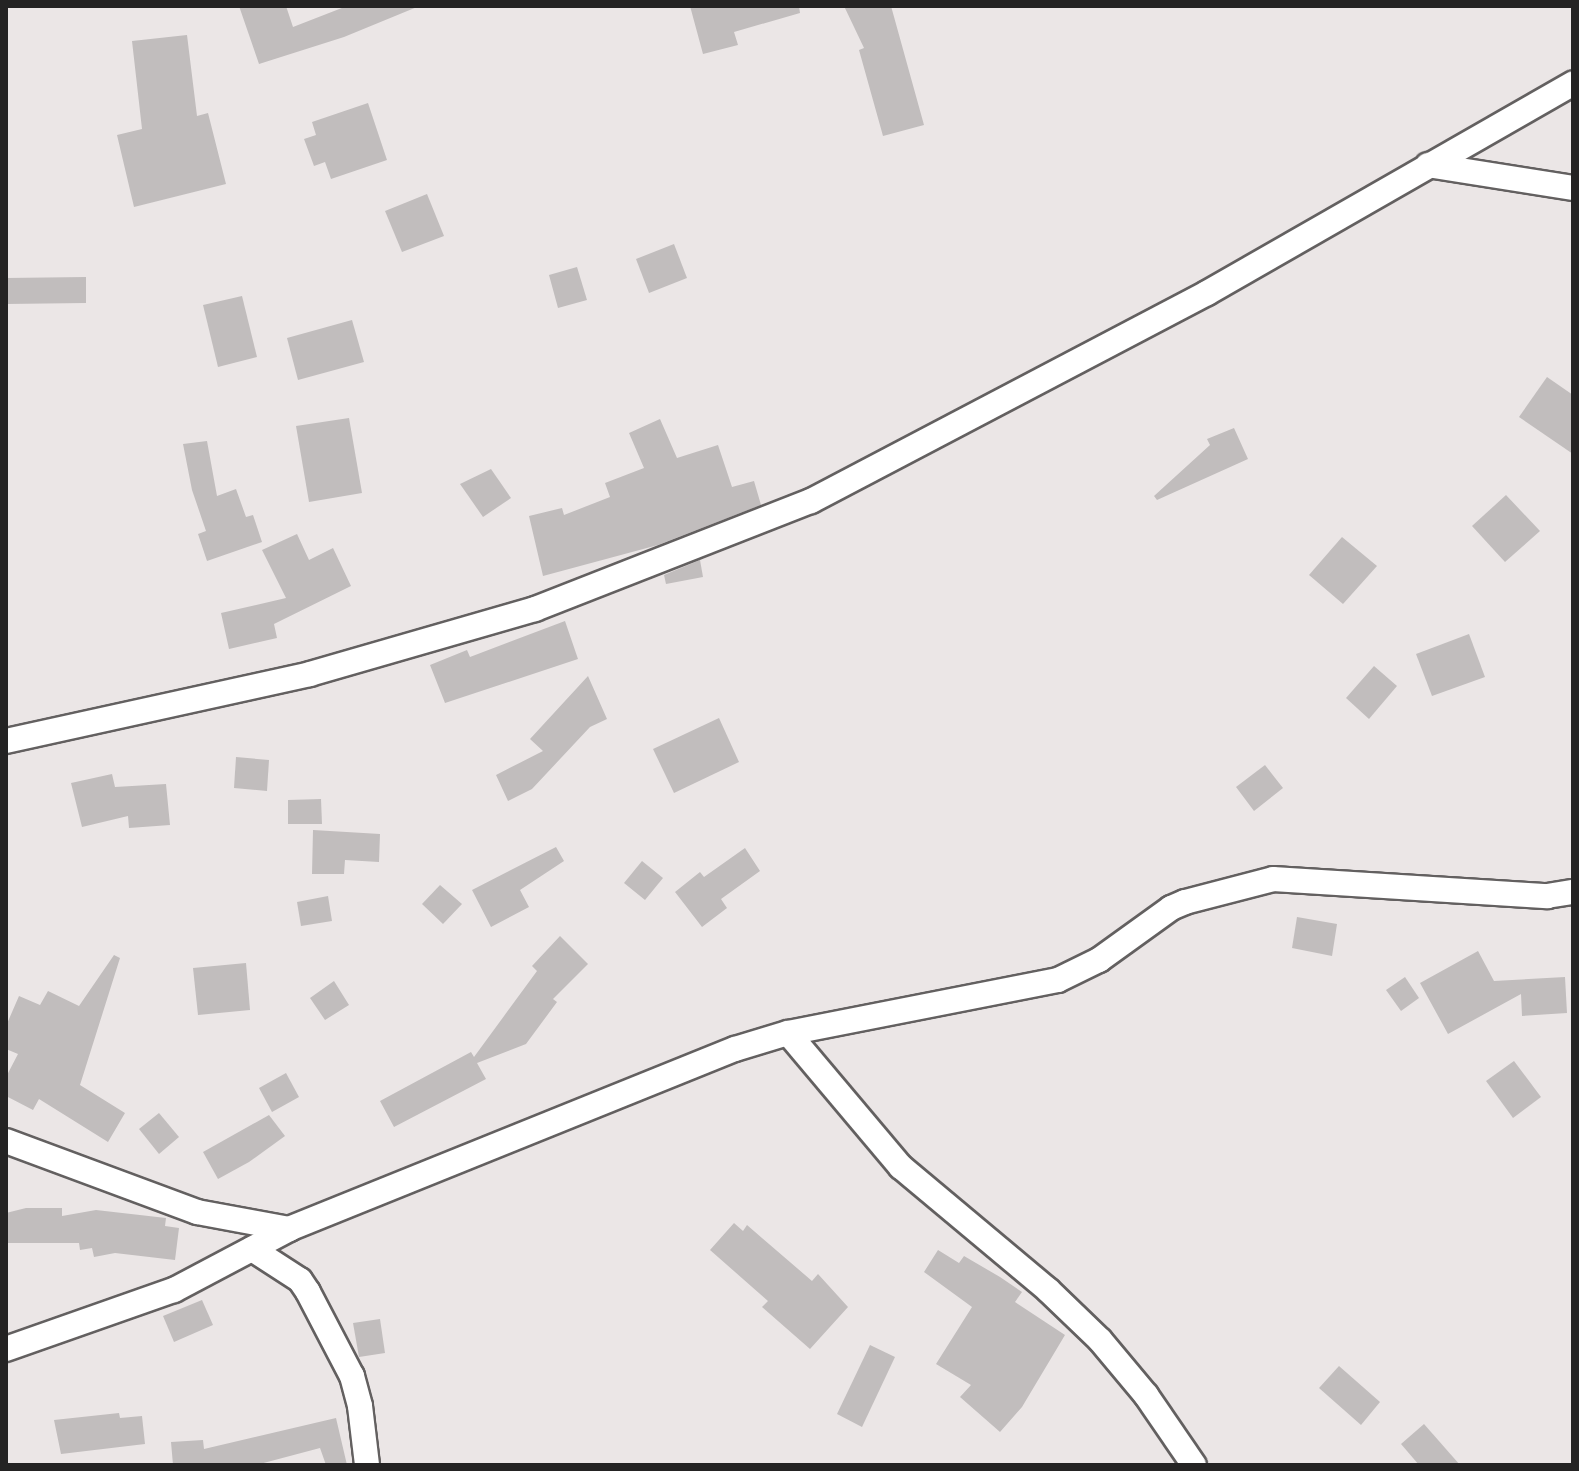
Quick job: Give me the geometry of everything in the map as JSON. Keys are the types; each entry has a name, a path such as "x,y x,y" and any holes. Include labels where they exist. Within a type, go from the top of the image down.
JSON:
{"street":[{"path":"6,741 310,674 535,609 811,501 1207,293 1573,83"},
{"path":"1428,165 1573,188"},
{"path":"6,1349 174,1290 289,1229 735,1049 788,1033 1058,980 1099,960 1171,908 1273,879 1547,896 1573,892"},
{"path":"788,1033 901,1167 1048,1290 1100,1340 1146,1395 1194,1465"},
{"path":"6,1141 197,1212 289,1229"},
{"path":"252,1249 300,1280 308,1292 352,1376 360,1406 367,1465"}],"building":[{"path":"239,6 286,6 293,27 347,6 417,7 344,37 259,64"},
{"path":"690,6 799,6 800,13 734,32 738,45 703,54"},
{"path":"844,6 891,6 924,125 883,136 859,50 864,48"},
{"path":"187,35 197,116 208,113 226,184 134,207 117,135 142,129 132,41"},
{"path":"368,103 387,160 331,179 325,162 314,166 304,139 316,135 312,122"},
{"path":"427,194 444,236 402,252 385,211"},
{"path":"674,244 687,278 649,293 636,259"},
{"path":"577,267 587,300 558,308 549,275"},
{"path":"86,277 86,303 6,304 6,278"},
{"path":"242,296 257,357 218,367 203,305"},
{"path":"352,320 364,362 298,380 287,338"},
{"path":"1547,377 1573,395 1573,454 1519,417"},
{"path":"349,418 362,493 309,502 296,426"},
{"path":"660,419 677,458 718,445 732,487 754,481 761,505 658,545 543,576 529,516 562,508 564,515 610,497 605,483 644,468 629,433"},
{"path":"1234,428 1248,459 1157,500 1154,496 1210,445 1207,439"},
{"path":"207,441 217,496 236,489 246,517 253,515 262,542 207,561 198,534 206,531 192,490 183,444"},
{"path":"491,469 511,498 483,517 460,484"},
{"path":"1506,495 1540,531 1505,562 1472,526"},
{"path":"297,534 309,560 333,548 351,586 274,624 277,638 229,649 221,613 286,598 262,550"},
{"path":"1342,537 1377,566 1343,604 1309,575"},
{"path":"700,560 703,577 666,584 664,575"},
{"path":"565,621 578,659 445,703 430,665 467,650 470,657"},
{"path":"1469,634 1485,677 1432,696 1416,654"},
{"path":"1374,666 1397,686 1369,719 1346,698"},
{"path":"588,676 607,719 590,727 532,789 508,801 496,775 543,751 530,739"},
{"path":"719,718 739,762 674,793 653,749"},
{"path":"236,757 269,760 267,791 234,788"},
{"path":"1265,765 1283,788 1254,811 1236,787"},
{"path":"112,774 115,787 166,784 170,825 129,828 128,816 82,827 71,783"},
{"path":"321,799 322,824 288,824 288,800"},
{"path":"313,830 380,834 379,862 345,860 344,874 312,874"},
{"path":"556,847 564,861 520,890 529,907 491,927 472,890"},
{"path":"745,848 760,871 721,899 727,908 702,927 675,892 700,872 704,877"},
{"path":"642,861 663,878 645,900 624,883"},
{"path":"440,885 462,904 443,924 422,904"},
{"path":"328,896 332,921 301,926 297,902"},
{"path":"1297,917 1337,924 1332,956 1292,948"},
{"path":"560,936 588,964 553,999 557,1002 526,1044 477,1063 486,1079 394,1127 380,1101 471,1052 474,1057 537,971 532,966"},
{"path":"1478,951 1494,981 1565,977 1567,1013 1522,1016 1521,994 1448,1034 1420,983"},
{"path":"114,955 120,958 80,1085 125,1113 108,1142 39,1099 33,1110 6,1096 6,1077 18,1054 6,1049 6,1026 19,996 40,1005 48,991 79,1006"},
{"path":"246,963 250,1010 198,1015 193,968"},
{"path":"1405,977 1419,998 1401,1011 1386,990"},
{"path":"334,981 349,1005 325,1020 310,998"},
{"path":"1514,1061 1541,1097 1513,1118 1486,1081"},
{"path":"286,1073 299,1097 272,1112 259,1088"},
{"path":"159,1113 179,1137 159,1154 139,1129"},
{"path":"269,1115 285,1136 249,1162 218,1179 203,1152"},
{"path":"26,1208 62,1208 62,1216 96,1210 166,1218 165,1226 179,1228 175,1260 115,1253 94,1257 92,1248 80,1250 79,1243 6,1243 6,1213"},
{"path":"734,1223 743,1231 747,1225 812,1281 818,1274 848,1307 810,1349 762,1307 768,1301 710,1250"},
{"path":"938,1250 959,1263 964,1256 1000,1277 1022,1292 1015,1302 1065,1335 1022,1407 1000,1432 960,1397 971,1385 936,1364 972,1307 924,1272"},
{"path":"202,1300 213,1325 174,1342 163,1316"},
{"path":"380,1319 385,1353 359,1357 353,1323"},
{"path":"870,1345 895,1357 862,1427 837,1414"},
{"path":"1339,1366 1380,1402 1361,1425 1319,1388"},
{"path":"119,1413 120,1418 142,1416 145,1444 61,1454 54,1420"},
{"path":"336,1418 347,1465 326,1465 320,1448 256,1465 173,1465 171,1442 203,1440 204,1449"},
{"path":"1424,1424 1460,1465 1419,1465 1401,1444"}]}
